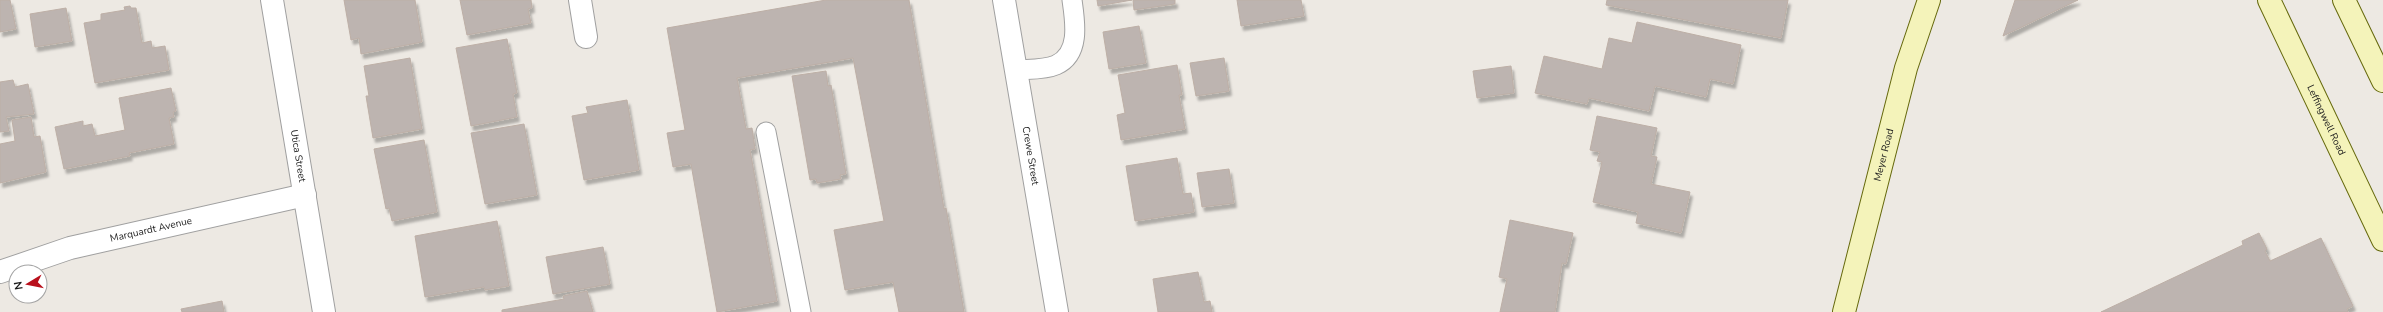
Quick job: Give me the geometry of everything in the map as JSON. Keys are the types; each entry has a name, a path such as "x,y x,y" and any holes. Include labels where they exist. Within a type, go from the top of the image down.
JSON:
{"main road":[{"name":"Meyer Road","path":"1844,312 1906,68 1929,0"},
{"name":"Leffingwell Road","path":"2268,0 2383,240"},
{"path":"2344,0 2383,81"}],"street":[{"name":"Utica Street","path":"272,0 324,312"},
{"path":"580,0 586,37"},
{"name":"Crewe Street","path":"1004,0 1057,312"},
{"name":"Marquardt Avenue","path":"0,272 70,248 305,195"}],"lane":[{"path":"1016,70 1056,65 1070,54 1075,36 1072,0"},
{"path":"766,132 801,312"}],"building":[{"path":"0,0 10,0 16,29 0,32"},
{"path":"344,0 415,0 422,42 361,54 359,38 351,40"},
{"path":"460,0 531,0 532,8 528,9 531,23 467,35"},
{"path":"826,0 909,0 944,209 946,208 964,312 899,312 893,282 845,290 834,230 884,221 853,58 737,78 746,129 752,128 755,149 750,150 777,301 717,312 691,164 673,167 667,133 685,130 667,28"},
{"path":"1097,0 1132,0 1098,6"},
{"path":"1133,0 1175,0 1175,4 1134,10"},
{"path":"1237,0 1301,0 1304,16 1241,26"},
{"path":"1607,0 1788,0 1781,38 1606,5"},
{"path":"2015,0 2078,0 2003,36"},
{"path":"130,6 131,8 136,8 142,43 151,41 152,48 165,46 169,70 95,83 84,23 101,20 101,14 125,10 124,7"},
{"path":"66,8 72,41 35,47 30,14"},
{"path":"1637,22 1741,45 1733,84 1710,79 1706,97 1655,86 1649,111 1589,98 1587,104 1535,93 1544,56 1602,69 1609,38 1632,43"},
{"path":"1139,26 1146,63 1109,69 1103,32"},
{"path":"507,39 517,93 513,94 517,117 471,126 456,48"},
{"path":"410,58 422,129 373,138 366,96 369,96 364,66"},
{"path":"1224,58 1229,91 1196,96 1190,63"},
{"path":"1177,65 1182,95 1179,95 1185,129 1121,140 1117,115 1125,113 1118,75"},
{"path":"1511,66 1514,93 1477,98 1473,71"},
{"path":"826,71 828,86 831,85 846,174 840,175 841,179 817,183 816,179 810,180 792,76"},
{"path":"13,80 15,87 28,84 34,114 6,117 9,131 0,132 0,82"},
{"path":"171,88 176,111 173,112 174,117 169,118 174,144 129,153 130,156 64,169 55,127 83,121 83,126 92,124 95,136 125,130 119,98"},
{"path":"627,100 639,170 584,180 572,116 588,113 586,107"},
{"path":"1597,116 1657,128 1651,156 1657,157 1651,184 1690,192 1681,233 1636,223 1638,212 1593,202 1602,162 1597,161 1600,152 1590,150"},
{"path":"31,117 34,137 40,136 46,172 0,183 0,144 15,141 12,120"},
{"path":"524,124 537,195 485,204 471,133"},
{"path":"424,140 437,212 392,221 389,208 386,209 374,149"},
{"path":"1177,158 1183,194 1191,193 1194,212 1135,221 1126,166"},
{"path":"1229,169 1234,203 1202,207 1197,173"},
{"path":"1510,220 1573,233 1566,264 1562,263 1555,312 1500,312 1507,279 1499,277"},
{"path":"497,221 509,286 485,290 484,287 425,297 415,236"},
{"path":"2259,233 2267,249 2265,251 2270,261 2321,238 2353,306 2347,309 2348,312 2101,312 2243,245 2242,241"},
{"path":"603,247 610,284 553,294 546,257"},
{"path":"1198,272 1204,302 1210,301 1212,312 1158,312 1153,279"},
{"path":"587,291 593,312 502,312 502,310 564,299 563,296"},
{"path":"222,301 224,312 182,312 181,309"}]}
